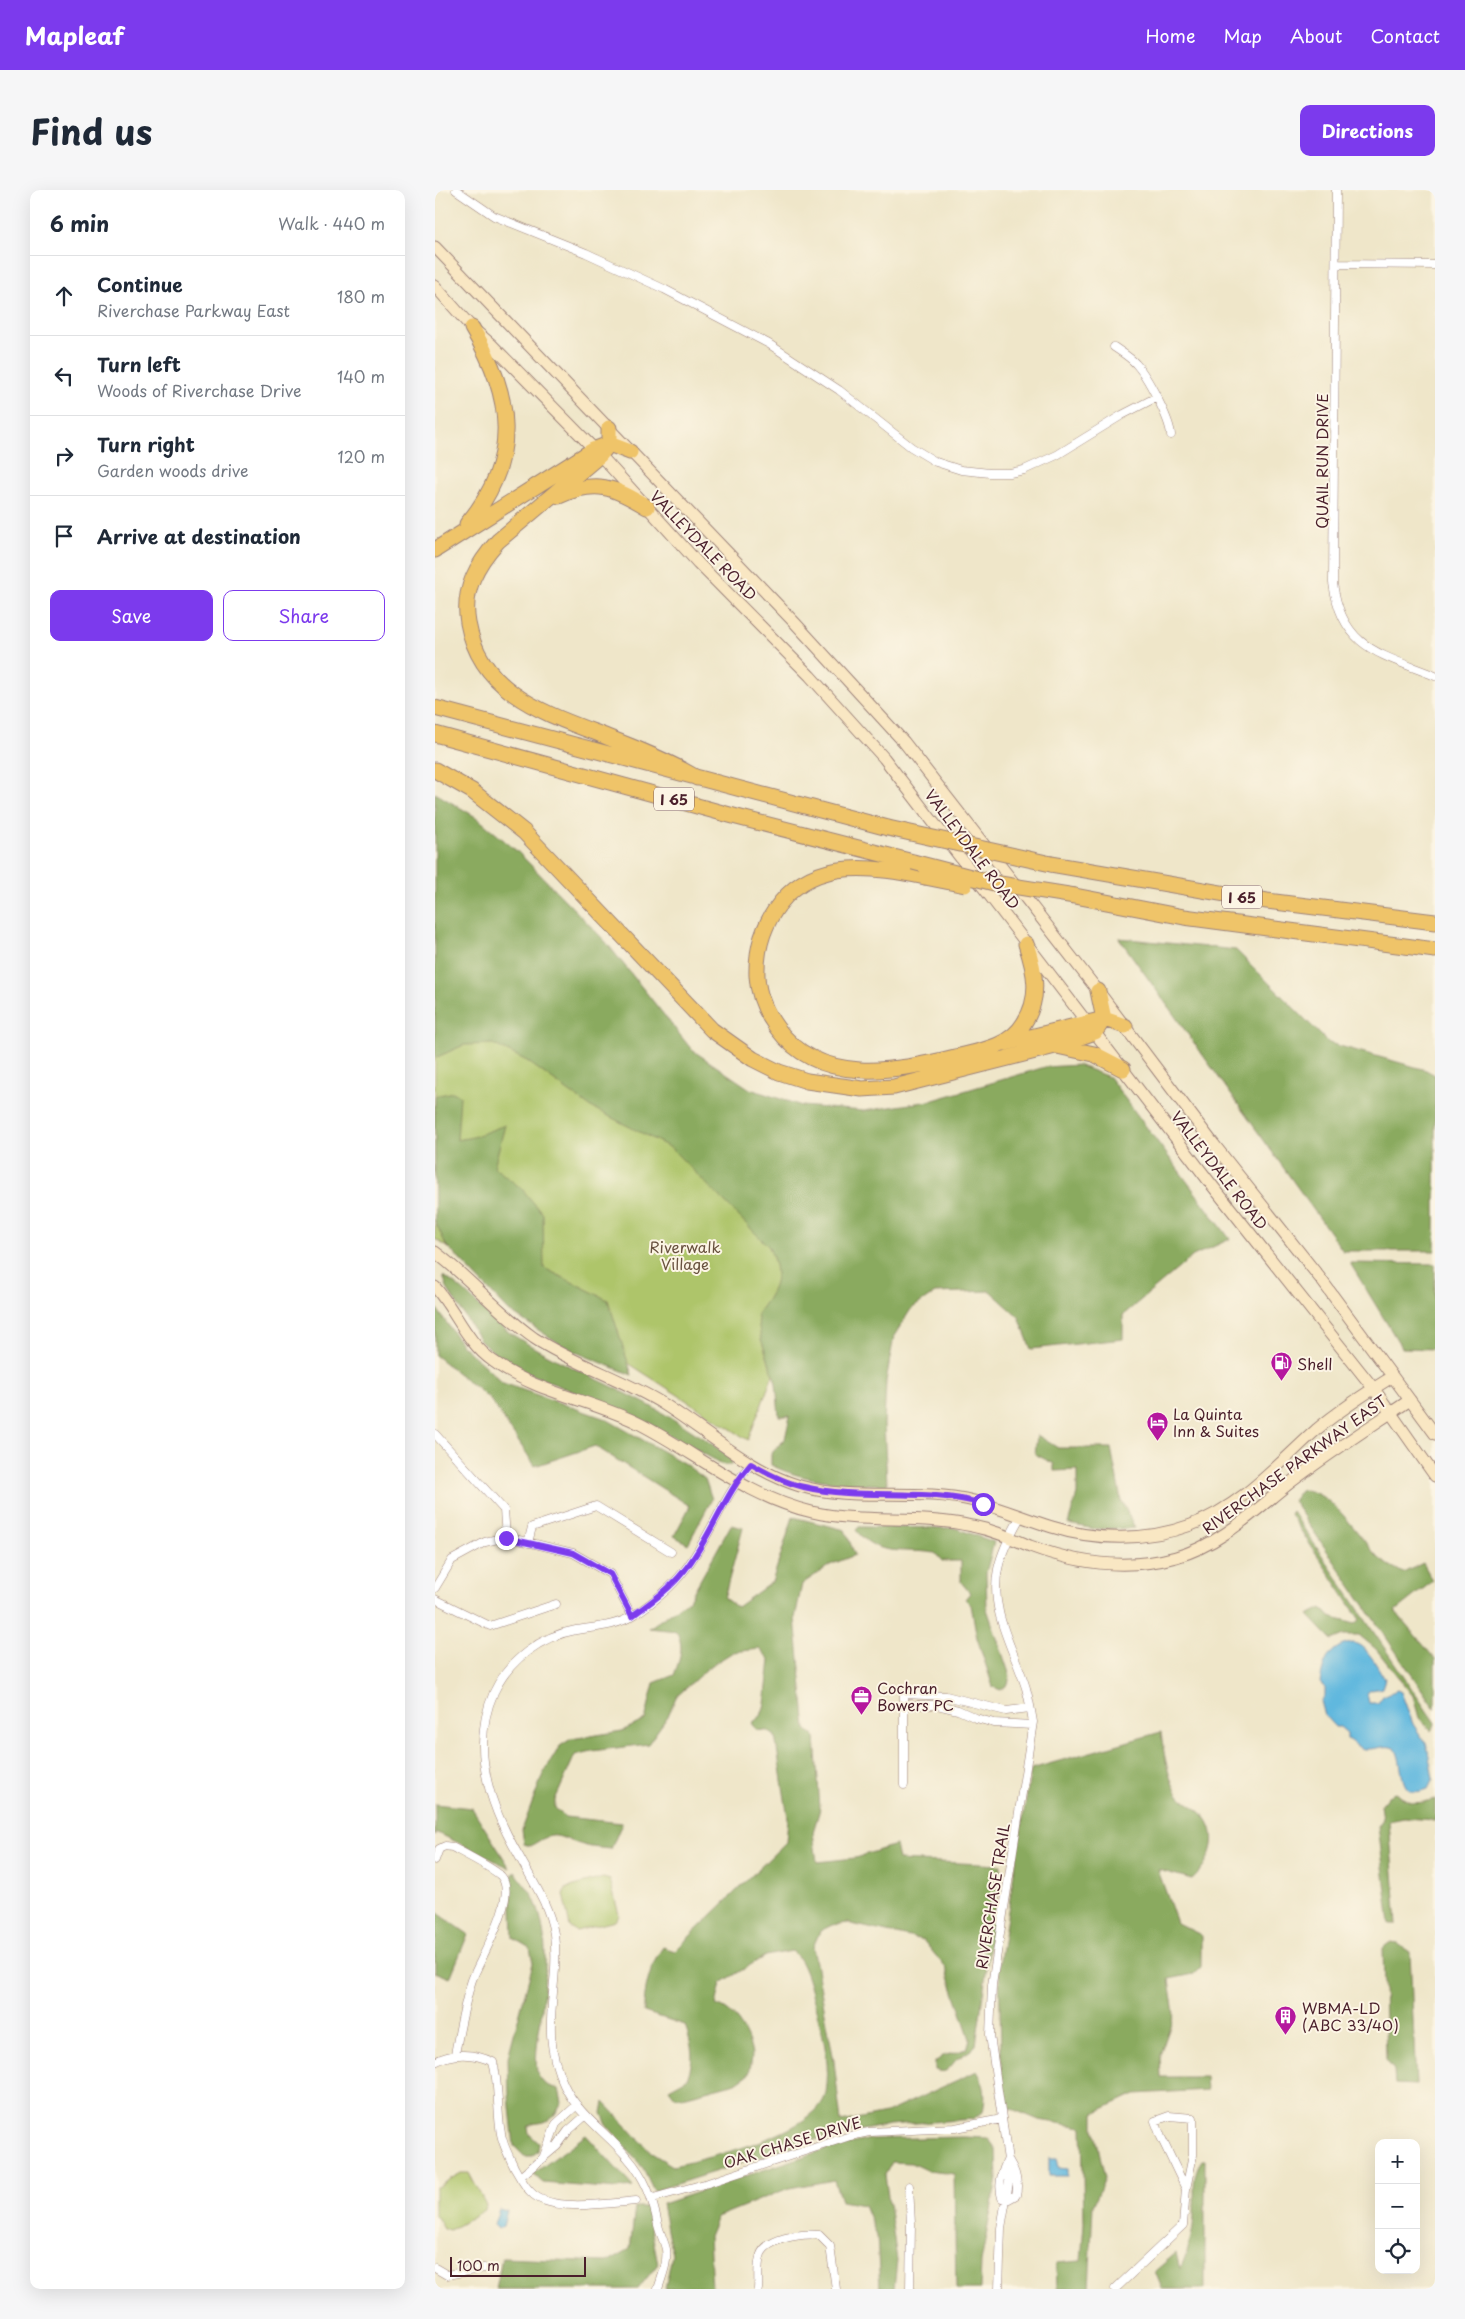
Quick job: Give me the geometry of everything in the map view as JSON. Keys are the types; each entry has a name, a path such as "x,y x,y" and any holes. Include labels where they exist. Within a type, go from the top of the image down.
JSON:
{"highway":[{"path":"460,533 490,492 503,453 506,433 503,398 496,373 472,328"},
{"path":"609,428 601,450 551,499 498,541 476,569 469,586 467,616 473,646 481,661 502,685 533,707 647,752 697,778"},
{"path":"435,550 460,533 601,450 630,452"},
{"path":"551,499 573,489 605,488 617,491 647,507"},
{"name":"I 65","path":"435,708 888,828 1051,864 1267,901 1435,922"},
{"name":"I 65","path":"435,734 737,817 916,869 1075,896 1184,918 1435,950"},
{"path":"435,770 472,791 524,832 712,1030 753,1059 779,1072 807,1081 862,1089 894,1087 1055,1046 1104,1019"},
{"path":"916,869 854,867 833,870 804,883 783,900 768,921 758,952 757,982 760,995 771,1019 790,1042 809,1055 835,1066 856,1070 905,1069 1002,1044 1091,1027"},
{"path":"1002,1044 1021,1028 1034,1000 1036,978 1025,944"},
{"path":"1098,991 1104,1019"},
{"path":"1104,1019 1125,1026"},
{"path":"1055,1046 1094,1054 1123,1069"}],"main road":[{"name":"VALLEYDALE ROAD","path":"435,247 818,647 904,742 1125,1026 1212,1142 1321,1278 1435,1434"},
{"name":"VALLEYDALE ROAD","path":"435,286 472,328 601,450 647,507 698,563 810,676 859,729 933,820 1025,944 1222,1198 1374,1389 1435,1476"},
{"name":"RIVERCHASE PARKWAY EAST","path":"435,1252 531,1336 651,1397 765,1472 802,1487 833,1491 946,1496 977,1502 1068,1532 1113,1538 1150,1535 1190,1525 1224,1510 1241,1498 1318,1429 1392,1377"},
{"name":"RIVERCHASE PARKWAY EAST","path":"435,1287 470,1339 492,1361 509,1372 639,1424 736,1482 775,1501 821,1514 849,1518 962,1523 1009,1537 1065,1558 1105,1565 1141,1564 1188,1554 1229,1533 1335,1449 1410,1400"}],"street":[{"path":"456,190 494,216 578,249 638,277 769,344 839,390 911,447 936,462 953,468 990,473 1024,470 1057,455 1122,415 1155,398"},
{"name":"QUAIL RUN DRIVE","path":"1336,190 1333,583 1335,601 1346,626 1353,635 1368,647 1435,676"},
{"path":"1335,264 1435,265"},
{"path":"1114,347 1134,361 1141,369 1168,420 1171,435"},
{"path":"435,1434 504,1510 506,1538"},
{"path":"658,2289 666,2263 665,2249 653,2198 645,2182 627,2157 585,2116 564,2085 552,2046 550,2014 555,1954 551,1924 539,1890 518,1855 489,1795 483,1753 484,1724 495,1691 502,1678 524,1653 540,1642 563,1633 614,1624 632,1616 670,1586 684,1571 736,1482 751,1464"},
{"path":"528,1543 532,1527 596,1506 671,1552"},
{"name":"RIVERCHASE TRAIL","path":"1008,2160 990,2035 991,1985 1032,1725 1026,1688 1001,1623 997,1604 998,1570 1009,1537 1021,1516"},
{"path":"435,1588 452,1560 485,1542 506,1538 573,1553 610,1574 632,1616"},
{"path":"435,1599 490,1626 556,1604"},
{"path":"904,1784 904,1694 946,1696 1006,1711 1030,1708"},
{"path":"904,1705 951,1708 985,1721 1032,1725"},
{"path":"435,1860 439,1849 445,1846 452,1847 501,1876 506,1886 505,1901 499,1921 475,1973 467,1998 455,2054"},
{"path":"435,2062 455,2054 485,2058 493,2062 497,2075 500,2128 506,2150 520,2177 532,2194 542,2200 558,2204 636,2201"},
{"path":"543,2158 556,2124 577,2105"},
{"path":"520,2177 543,2158 585,2116"},
{"path":"1115,2289 1183,2224 1186,2189 1193,2155 1193,2118 1169,2116 1155,2121 1186,2189"},
{"name":"OAK CHASE DRIVE","path":"653,2198 708,2183 850,2136 869,2132 955,2128 1001,2119"},
{"path":"999,2289 1001,2228 1007,2200 1015,2195 1009,2182 1002,2172 1008,2160 1017,2173 1009,2182 1002,2198 1007,2200"},
{"path":"909,2186 911,2224 910,2289"},
{"path":"758,2289 760,2256 764,2248 771,2243 806,2234 819,2235 830,2246 836,2289"},
{"path":"435,2268 447,2275 485,2268"}],"green space":[{"path":"435,793 476,817 518,852 605,941 692,1050 750,1089 802,1106 864,1111 930,1101 1045,1067 1078,1065 1109,1077 1230,1239 1193,1256 1123,1315 1123,1339 1031,1349 1019,1317 990,1291 935,1293 911,1309 894,1336 886,1381 884,1424 887,1485 842,1483 813,1479 771,1465 771,1454 785,1439 790,1416 779,1416 776,1383 761,1339 757,1314 769,1297 775,1283 775,1267 769,1247 671,1148 589,1106 527,1061 493,1044 464,1045 435,1058"},
{"path":"1119,938 1236,950 1329,1043 1426,1070 1435,1075 1435,1251 1343,1251"},
{"name":"Riverwalk Village","path":"435,1014 844,1190 748,1440 435,1239"},
{"path":"453,1092 460,1096 457,1140 473,1137 505,1125 494,1167 522,1189 543,1214 544,1268 608,1300 632,1375 568,1349 509,1311 446,1245 435,1221 435,1096"},
{"path":"1350,1263 1435,1264 1435,1349 1402,1348"},
{"path":"443,1276 461,1289 510,1333 540,1351 635,1398 672,1419 731,1458 732,1465 724,1465 635,1416 509,1366 480,1340 448,1290"},
{"path":"435,1306 462,1345 503,1383 606,1419 685,1464 705,1479 712,1499 688,1544 674,1536 690,1506 595,1446 535,1466 489,1398 435,1355"},
{"path":"1037,1435 1058,1448 1111,1448 1121,1500 1135,1528 1095,1529 1068,1524 1077,1494 1077,1470 1054,1471 1054,1464 1035,1454"},
{"path":"1301,1490 1323,1497 1333,1505 1382,1561 1403,1573 1423,1563 1433,1581 1395,1611 1435,1659 1435,1709 1293,1501"},
{"path":"1292,1511 1435,1723 1431,1731 1419,1718 1413,1696 1376,1649 1359,1635 1344,1635 1332,1640 1308,1615 1322,1608 1330,1617 1355,1624 1360,1620 1290,1514"},
{"path":"793,1517 845,1530 855,1555 830,1565 802,1584 795,1618 806,1729 815,1737 820,1809 813,1832 817,1862 855,1858 895,1845 898,1860 1001,1865 976,2045 957,2059 946,2071 935,2070 935,2062 943,2056 967,2049 970,2039 946,1968 923,1940 847,1923 832,1925 820,1931 813,1947 834,2061 841,2122 886,2113 977,2071 985,2091 983,2112 973,2119 889,2125 821,2138 654,2191 643,2168 607,2125 602,2113 604,2102 653,2154 673,2166 735,2150 783,2132 804,2120 819,2107 826,2093 827,2064 823,2035 812,1991 805,1972 802,1964 792,1951 765,1956 721,1983 716,2005 729,2012 740,2024 748,2039 752,2054 749,2074 736,2083 683,2097 675,2097 669,2089 687,2079 692,2058 691,2046 685,2025 644,2012 649,1978 655,1961 663,1947 675,1951 786,1842 788,1818 775,1736 768,1731 757,1730 752,1723 761,1716 765,1704 770,1660 760,1649 733,1652 709,1667 676,1697 668,1716 648,1744 575,1755 555,1800 555,1808 565,1817 622,1823 611,1849 586,1846 557,1836 546,1837 531,1846 524,1844 522,1830 543,1774 560,1746 571,1739 622,1731 645,1720 654,1683 674,1675 680,1658 681,1647 676,1631 649,1628 689,1600 731,1525 743,1528 724,1598 737,1607 772,1582"},
{"path":"859,1527 955,1528 994,1542 986,1573 987,1609 1010,1676 1008,1684 1001,1690 993,1687 977,1638 971,1605 965,1599 970,1593 961,1582 961,1561 942,1561 935,1553 892,1550 873,1545 856,1530"},
{"path":"1161,1732 1167,1765 1175,1789 1182,1798 1205,1817 1210,1825 1212,1842 1208,1858 1192,1879 1158,1870 1177,1923 1201,1935 1201,1967 1194,1974 1169,1979 1174,2015 1160,2055 1161,2077 1206,2077 1207,2090 1135,2094 1094,2113 1094,2128 1105,2178 1093,2206 1089,2289 1057,2289 1056,2263 1081,2261 1084,2223 1082,2127 1039,2120 1007,2107 1002,2091 999,1966 1031,1769"},
{"path":"1395,1793 1414,1802 1435,1799 1435,1820 1404,1818 1389,1821 1397,1924 1390,1924 1378,1826 1383,1819 1381,1805 1388,1796"},
{"path":"435,1804 472,1808 510,1868 438,1833 435,1835"},
{"path":"515,1871 531,1893 538,1908 544,1941 545,1975 536,2065 538,2075 544,2083 559,2089 562,2103 550,2119 528,2127 529,2134 539,2143 538,2151 532,2156 524,2156 514,2146 509,2097 508,2057 533,1963 530,1948 513,1938 511,1878"},
{"path":"603,1878 610,1880 619,1915 615,1921 576,1931 570,1927 563,1894 567,1888"},
{"path":"435,1911 468,1934 450,1978 435,1972"},
{"path":"1389,1943 1398,1944 1410,1952 1416,2085 1395,2084 1394,2070 1386,2060 1383,1948"},
{"path":"586,2135 633,2187 617,2189 543,2183 533,2174"},
{"path":"988,2138 996,2149 997,2179 981,2262 980,2289 956,2289 954,2174 928,2171 911,2163 892,2162 885,2175 897,2260 894,2289 880,2289 877,2236 864,2205 841,2201 834,2180 789,2188 717,2217 709,2236 712,2289 665,2289 672,2255 662,2204 826,2149 871,2139"},
{"path":"1202,2160 1205,2160 1205,2289 1162,2289 1155,2271 1176,2253 1180,2269 1186,2255 1193,2225 1196,2172"},
{"path":"461,2173 469,2173 486,2205 485,2210 450,2230 443,2229 435,2215 435,2188"},
{"path":"635,2207 647,2207 658,2264 638,2289 496,2289 502,2258 607,2262 630,2249"}],"water":[{"path":"1352,1643 1362,1647 1367,1652 1385,1679 1382,1688 1371,1690 1367,1693 1369,1703 1378,1703 1383,1696 1397,1690 1401,1692 1413,1724 1427,1745 1433,1779 1428,1789 1418,1792 1410,1790 1406,1786 1395,1748 1365,1749 1359,1747 1347,1739 1347,1733 1340,1727 1335,1727 1325,1716 1321,1701 1325,1696 1325,1688 1320,1683 1325,1662 1338,1648"},
{"path":"1049,2158 1057,2158 1059,2168 1067,2169 1067,2176 1049,2176"},
{"path":"499,2209 507,2211 503,2226 498,2229 494,2224"}],"place":[{"name":"Shell","path":"1281,1382"},
{"name":"La Quinta Inn & Suites","path":"1157,1441"},
{"name":"Cochran Bowers PC","path":"861,1715"},
{"name":"WBMA-LD (ABC 33/40)","path":"1286,2035"}],"route":[{"path":"506,1538 573,1553 610,1574 632,1616 670,1586 684,1571 736,1482 751,1464 781,1479 802,1487 819,1490 932,1494 971,1500 983,1504"}]}
